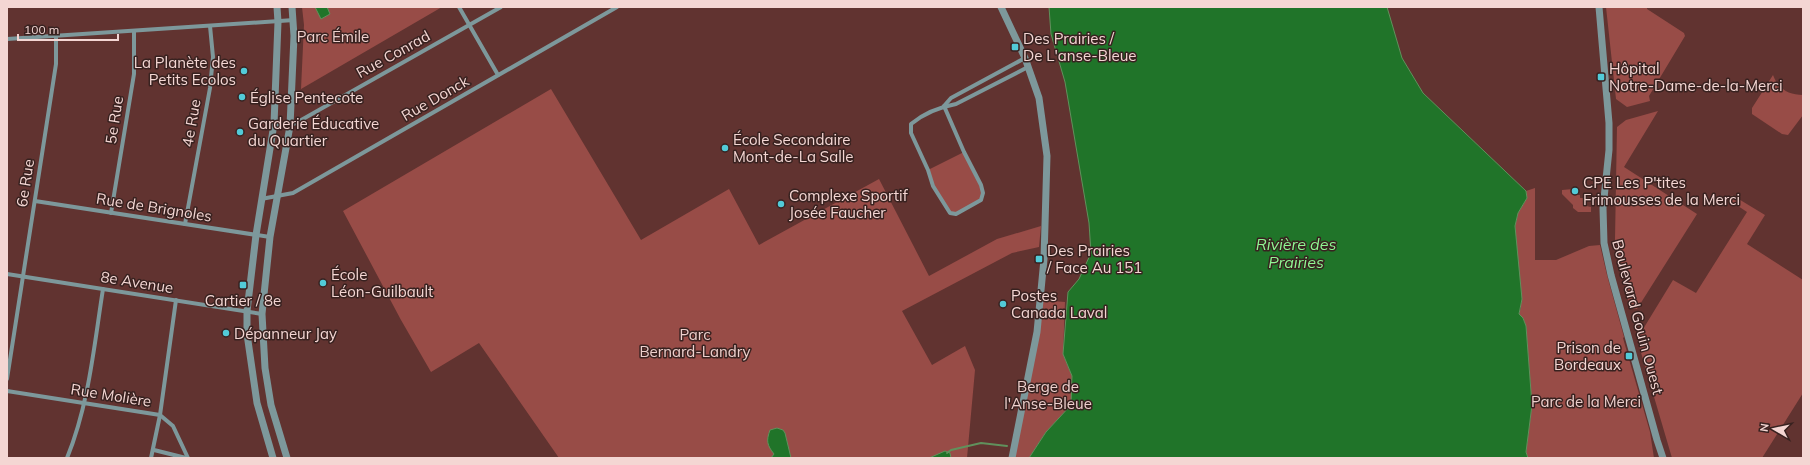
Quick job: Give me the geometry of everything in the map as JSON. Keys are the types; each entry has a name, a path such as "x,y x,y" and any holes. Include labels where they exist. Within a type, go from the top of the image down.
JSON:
{"street":[{"path":"273,458 254,390 247,334 247,311 256,235 274,124 278,22 277,7"},
{"path":"287,458 272,405 265,368 262,314 270,237 290,126 294,20 292,7"},
{"path":"459,7 498,75"},
{"name":"Rue Conrad","path":"290,126 501,7"},
{"name":"Rue Donck","path":"262,199 277,198 293,193 617,7"},
{"path":"1001,7 1025,58 1039,98 1047,156 1044,259 1037,332 1012,458"},
{"name":"Boulevard Gouin Ouest","path":"1600,7 1609,123 1609,150 1603,213 1605,248 1663,458"},
{"path":"7,39 134,32 294,20"},
{"name":"4e Rue","path":"185,224 210,88 213,57 210,26"},
{"name":"5e Rue","path":"111,213 134,74 134,32"},
{"name":"6e Rue","path":"7,379 56,64 56,37"},
{"path":"944,106 951,98 1025,58"},
{"path":"944,106 964,152 981,185 983,193 981,200 956,214 950,213 933,186 928,170 911,133 911,124 917,119 944,106 956,104 1028,67"},
{"path":"274,124 290,126"},
{"name":"Rue de Brignoles","path":"35,201 270,237"},
{"name":"8e Avenue","path":"7,274 262,314"},
{"path":"67,458 77,434 84,402 103,289"},
{"path":"151,458 154,450 160,415 176,300"},
{"name":"Rue Molière","path":"7,391 160,415 173,426 187,458"},
{"name":"Boulevard Gouin Ouest","path":"1657,440 1657,458"},
{"name":"Rue Molière","path":"154,450 187,458"}],"green space":[{"name":"Parc Émile","path":"302,7 442,7 301,89 304,25"},
{"path":"1606,7 1647,7 1647,9 1684,33 1685,36 1649,96 1650,101 1627,107 1616,99"},
{"path":"1773,75 1778,84 1785,90 1793,94 1803,95 1803,115 1788,135 1782,134 1752,114 1752,108"},
{"name":"Parc Bernard-Landry","path":"551,89 641,240 729,189 759,245 879,179 929,276 997,239 1041,226 1039,247 1012,253 902,311 932,365 965,346 975,370 967,458 559,458 479,343 431,372 401,320 343,211"},
{"path":"1658,111 1624,167 1697,214 1637,309 1630,309 1615,239 1617,127 1626,120"},
{"path":"964,152 983,193 981,200 956,214 950,213 933,186 928,170"},
{"name":"Parc de la Merci","path":"1535,188 1535,260 1556,260 1589,246 1600,245 1624,337 1623,338 1650,432 1654,458 1528,458 1526,452 1532,405 1526,326 1523,318 1519,314 1521,307 1515,226 1518,213 1527,198 1526,191"},
{"path":"1573,189 1573,195 1580,195 1580,198 1586,198 1586,206 1591,207 1591,212 1578,212 1562,194 1562,190"},
{"path":"1732,195 1765,215 1747,244 1803,280 1803,393 1762,458 1672,458 1637,339 1673,280 1696,293 1747,212 1729,200"},
{"name":"Berge de l'Anse-Bleue","path":"1040,300 1065,302 1063,354 1072,376 1071,405 1046,432 1029,458 1012,458"}],"water":[{"path":"315,7 327,7 330,14 321,19"},
{"name":"Rivière des Prairies","path":"1049,7 1387,7 1402,58 1423,93 1526,191 1527,198 1518,213 1515,226 1522,299 1519,314 1523,318 1526,326 1532,405 1526,452 1528,458 1029,458 1046,432 1071,405 1072,376 1063,354 1068,292 1079,279 1091,253 1089,223 1065,82 1051,34"},
{"path":"777,428 783,430 785,433 791,458 771,458 774,454 768,443 768,437 770,430"},
{"path":"945,451 950,453 951,458 929,458"}],"waterway":[{"path":"947,453 951,450 981,443 1007,446"}],"place":[{"name":"Des Prairies / De L'anse-Bleue","path":"1015,47"},
{"name":"La Planète des Petits Ecolos","path":"244,71"},
{"name":"Hôpital Notre-Dame-de-la-Merci","path":"1601,77"},
{"name":"Église Pentecote","path":"242,97"},
{"name":"Garderie Éducative du Quartier","path":"240,132"},
{"name":"École Secondaire Mont-de-La Salle","path":"725,148"},
{"name":"CPE Les P'tites Frimousses de la Merci","path":"1575,191"},
{"name":"Complexe Sportif Josée Faucher","path":"781,204"},
{"name":"Des Prairies / Face Au 151","path":"1039,259"},
{"name":"École Léon-Guilbault","path":"323,283"},
{"name":"Cartier / 8e","path":"243,285"},
{"name":"Postes Canada Laval","path":"1003,304"},
{"name":"Dépanneur Jay","path":"226,333"},
{"name":"Prison de Bordeaux","path":"1629,356"}]}
